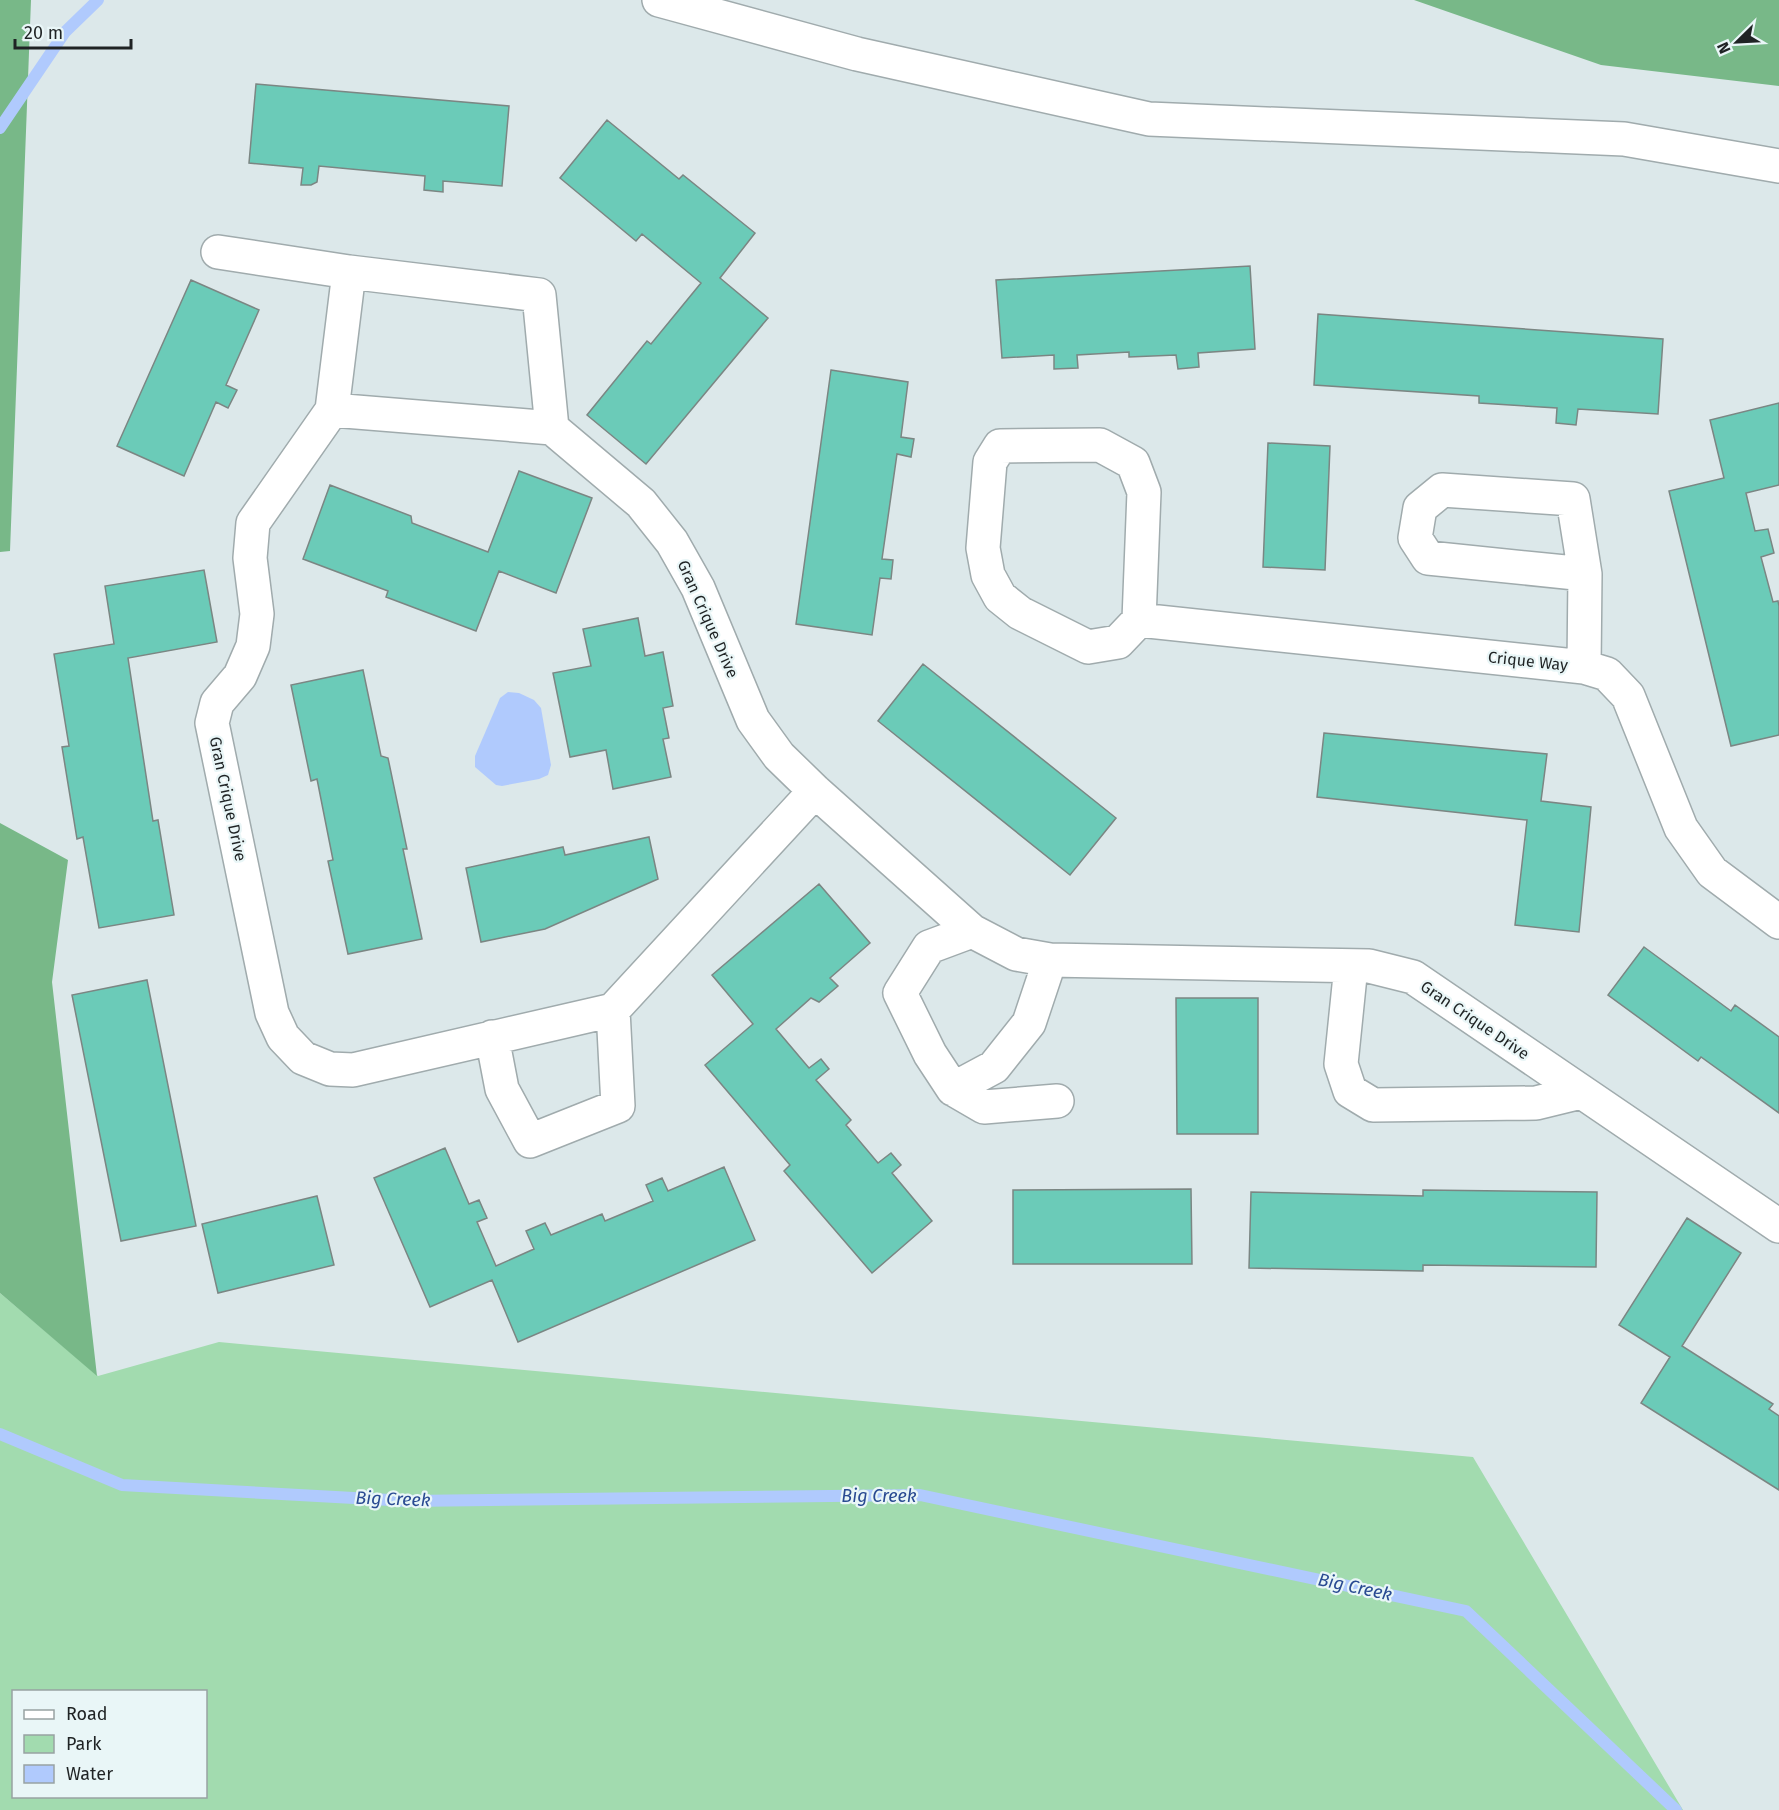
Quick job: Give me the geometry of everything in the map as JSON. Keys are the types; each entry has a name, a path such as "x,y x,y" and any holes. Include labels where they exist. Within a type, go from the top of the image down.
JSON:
{"street":[{"path":"659,0 857,54 1149,119 1624,139 1779,166"},
{"path":"218,252 350,272 540,295 552,428 332,410 350,272"},
{"name":"Gran Crique Drive","path":"332,410 253,523 250,558 257,614 253,646 240,676 217,703 212,723 272,1013 283,1037 303,1058 330,1069 353,1070 613,1010"},
{"name":"Gran Crique Drive","path":"552,428 641,503 672,542 698,588 753,720 779,756 972,931 1016,954 1050,960 1369,966 1413,977 1779,1226"},
{"path":"1100,445 1133,463 1144,492 1139,620 1118,642 1088,647 1020,613 1000,597 988,575 983,548 990,462 1000,446 1100,445"},
{"path":"1584,667 1585,574 1573,499 1442,490 1420,508 1415,538 1428,558 1585,574"},
{"name":"Crique Way","path":"1139,620 1584,667 1606,674 1628,696 1681,828 1712,872 1779,922"},
{"path":"492,1038 502,1089 530,1141 618,1106 613,1010 815,791"},
{"path":"972,931 929,947 900,993 930,1054 953,1089 984,1107 1057,1101"},
{"path":"953,1089 994,1067 1029,1023 1050,960"},
{"path":"1351,966 1341,1064 1350,1090 1373,1105 1536,1103 1581,1092"}],"green space":[{"path":"0,0 31,0 10,551 0,552"},
{"path":"1414,0 1779,0 1779,86 1601,65"},
{"path":"0,823 68,860 52,982 97,1376 0,1293"},
{"path":"0,1293 98,1376 219,1342 1473,1457 1683,1810 0,1810"}],"water":[{"path":"508,692 519,693 534,700 541,708 551,765 548,775 539,779 502,786 496,785 475,767 475,756 500,698"}],"building":[{"path":"256,84 509,106 502,186 443,181 443,192 424,190 425,176 319,166 317,182 311,185 301,185 303,168 249,163"},
{"path":"607,120 679,179 683,175 755,233 720,278 768,318 646,464 587,415 647,341 651,344 701,283 642,234 636,241 560,178"},
{"path":"1250,266 1255,349 1198,353 1199,367 1178,369 1176,355 1129,357 1129,352 1077,355 1078,368 1054,369 1054,355 1002,358 996,280"},
{"path":"191,280 259,310 226,385 237,390 228,408 216,402 184,476 117,446"},
{"path":"1318,314 1663,339 1658,414 1578,409 1576,425 1556,423 1557,408 1479,403 1479,396 1314,385"},
{"path":"831,370 908,382 901,437 914,439 911,457 897,454 882,559 893,560 891,579 880,578 872,635 796,624"},
{"path":"1779,403 1779,485 1746,493 1755,531 1768,529 1774,553 1761,557 1773,602 1778,601 1779,606 1779,735 1731,746 1669,491 1724,478 1710,420"},
{"path":"1268,443 1330,446 1325,570 1263,567"},
{"path":"519,471 592,498 556,593 499,571 476,631 386,597 388,591 303,559 330,485 411,516 412,523 488,552"},
{"path":"204,570 217,642 128,658 153,821 158,820 174,915 99,928 83,837 77,839 62,747 69,746 54,654 114,644 105,586"},
{"path":"638,618 645,656 663,652 673,706 663,708 669,738 663,739 671,777 613,789 606,750 570,757 553,673 591,666 583,629"},
{"path":"923,664 1116,818 1070,875 878,721"},
{"path":"363,670 381,756 388,758 407,849 403,849 422,939 348,954 328,861 333,860 317,779 311,781 291,685"},
{"path":"1324,733 1547,754 1541,801 1591,807 1579,932 1515,925 1527,820 1317,797"},
{"path":"649,837 658,879 545,929 481,942 466,868 563,847 565,855"},
{"path":"819,884 870,943 830,978 838,986 819,1002 811,998 776,1029 809,1068 821,1059 829,1069 816,1080 851,1120 846,1125 878,1163 891,1153 901,1165 892,1173 932,1221 872,1273 784,1171 790,1165 705,1065 753,1024 712,975"},
{"path":"1644,947 1731,1011 1735,1005 1779,1037 1779,1113 1701,1057 1698,1061 1608,995"},
{"path":"147,980 196,1226 121,1241 72,995"},
{"path":"1176,998 1258,998 1258,1134 1177,1134"},
{"path":"445,1148 469,1204 479,1200 487,1218 477,1222 496,1266 534,1249 526,1231 545,1223 551,1235 602,1214 605,1221 653,1201 646,1185 662,1178 668,1191 724,1167 755,1240 518,1342 492,1280 430,1307 374,1178"},
{"path":"1191,1189 1192,1264 1013,1264 1013,1190"},
{"path":"1423,1190 1597,1192 1596,1267 1423,1265 1423,1271 1249,1268 1251,1192 1423,1196"},
{"path":"317,1196 334,1265 218,1293 202,1224"},
{"path":"1687,1218 1741,1253 1682,1346 1773,1404 1769,1409 1779,1416 1779,1490 1641,1403 1670,1357 1619,1325"}],"waterway":[{"path":"0,128 65,32 98,0"},
{"name":"Big Creek","path":"0,1434 122,1485 408,1501 920,1495 1466,1611 1676,1810"}]}
